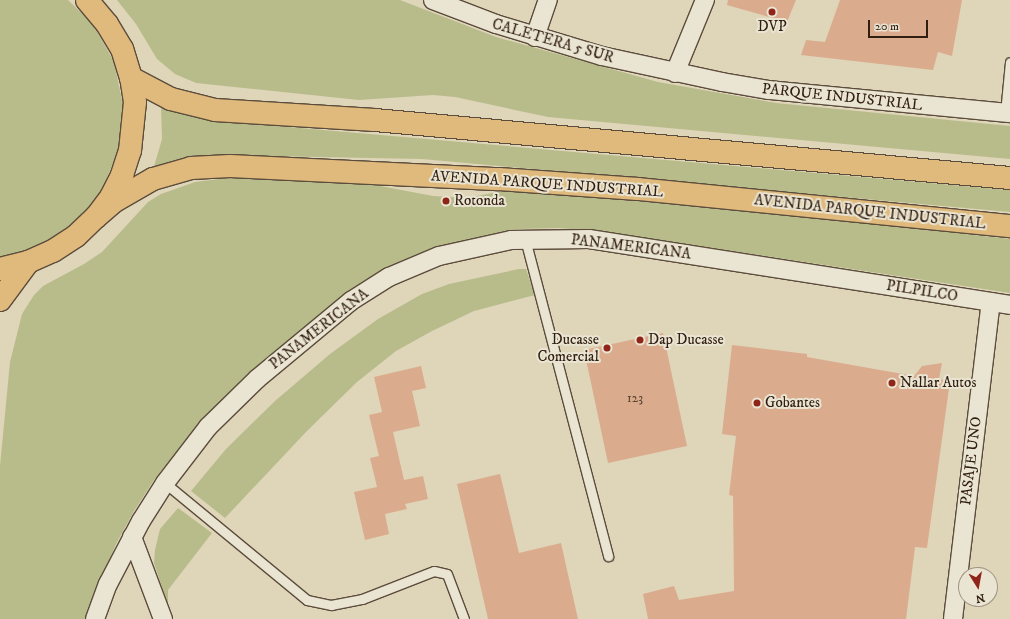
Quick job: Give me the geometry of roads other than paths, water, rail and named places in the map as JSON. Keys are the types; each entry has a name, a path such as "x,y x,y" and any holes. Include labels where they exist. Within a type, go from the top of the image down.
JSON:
{"highway":[{"path":"87,0 107,24 122,49 131,78 135,121 130,152 122,175 96,217"},
{"path":"131,78 171,99 215,110 375,120 1010,178"},
{"name":"AVENIDA PARQUE INDUSTRIAL","path":"28,262 64,244 119,198 153,179 191,168 230,166 499,179 615,188 1010,226"},
{"path":"0,269 28,262"},
{"path":"0,300 28,262"}],"street":[{"name":"CALETERA 5 SUR","path":"433,0 473,16 535,37 675,73"},
{"path":"535,37 548,0"},
{"path":"675,73 705,0"},
{"name":"PARQUE INDUSTRIAL","path":"675,73 769,90 1008,113"},
{"name":"PANAMERICANA","path":"95,619 108,584 132,537 165,483 208,427 239,396 312,331 367,289 405,269 439,256 477,246 525,239 572,238 617,242 834,277"},
{"name":"PILPILCO","path":"834,277 1010,305"},
{"name":"PASAJE UNO","path":"953,619 991,302"},
{"path":"132,537 163,619"}],"lane":[{"path":"1008,113 1010,62"},
{"path":"525,239 608,556"},
{"path":"165,483 307,600 331,605 362,599 434,571 447,574 464,619"}],"place":[{"name":"DVP","path":"772,12"},
{"name":"Rotonda","path":"446,201"},
{"name":"Dap Ducasse","path":"640,340"},
{"name":"Ducasse Comercial","path":"607,348"},
{"name":"Nallar Autos","path":"892,383"},
{"name":"Gobantes","path":"757,403"}]}
